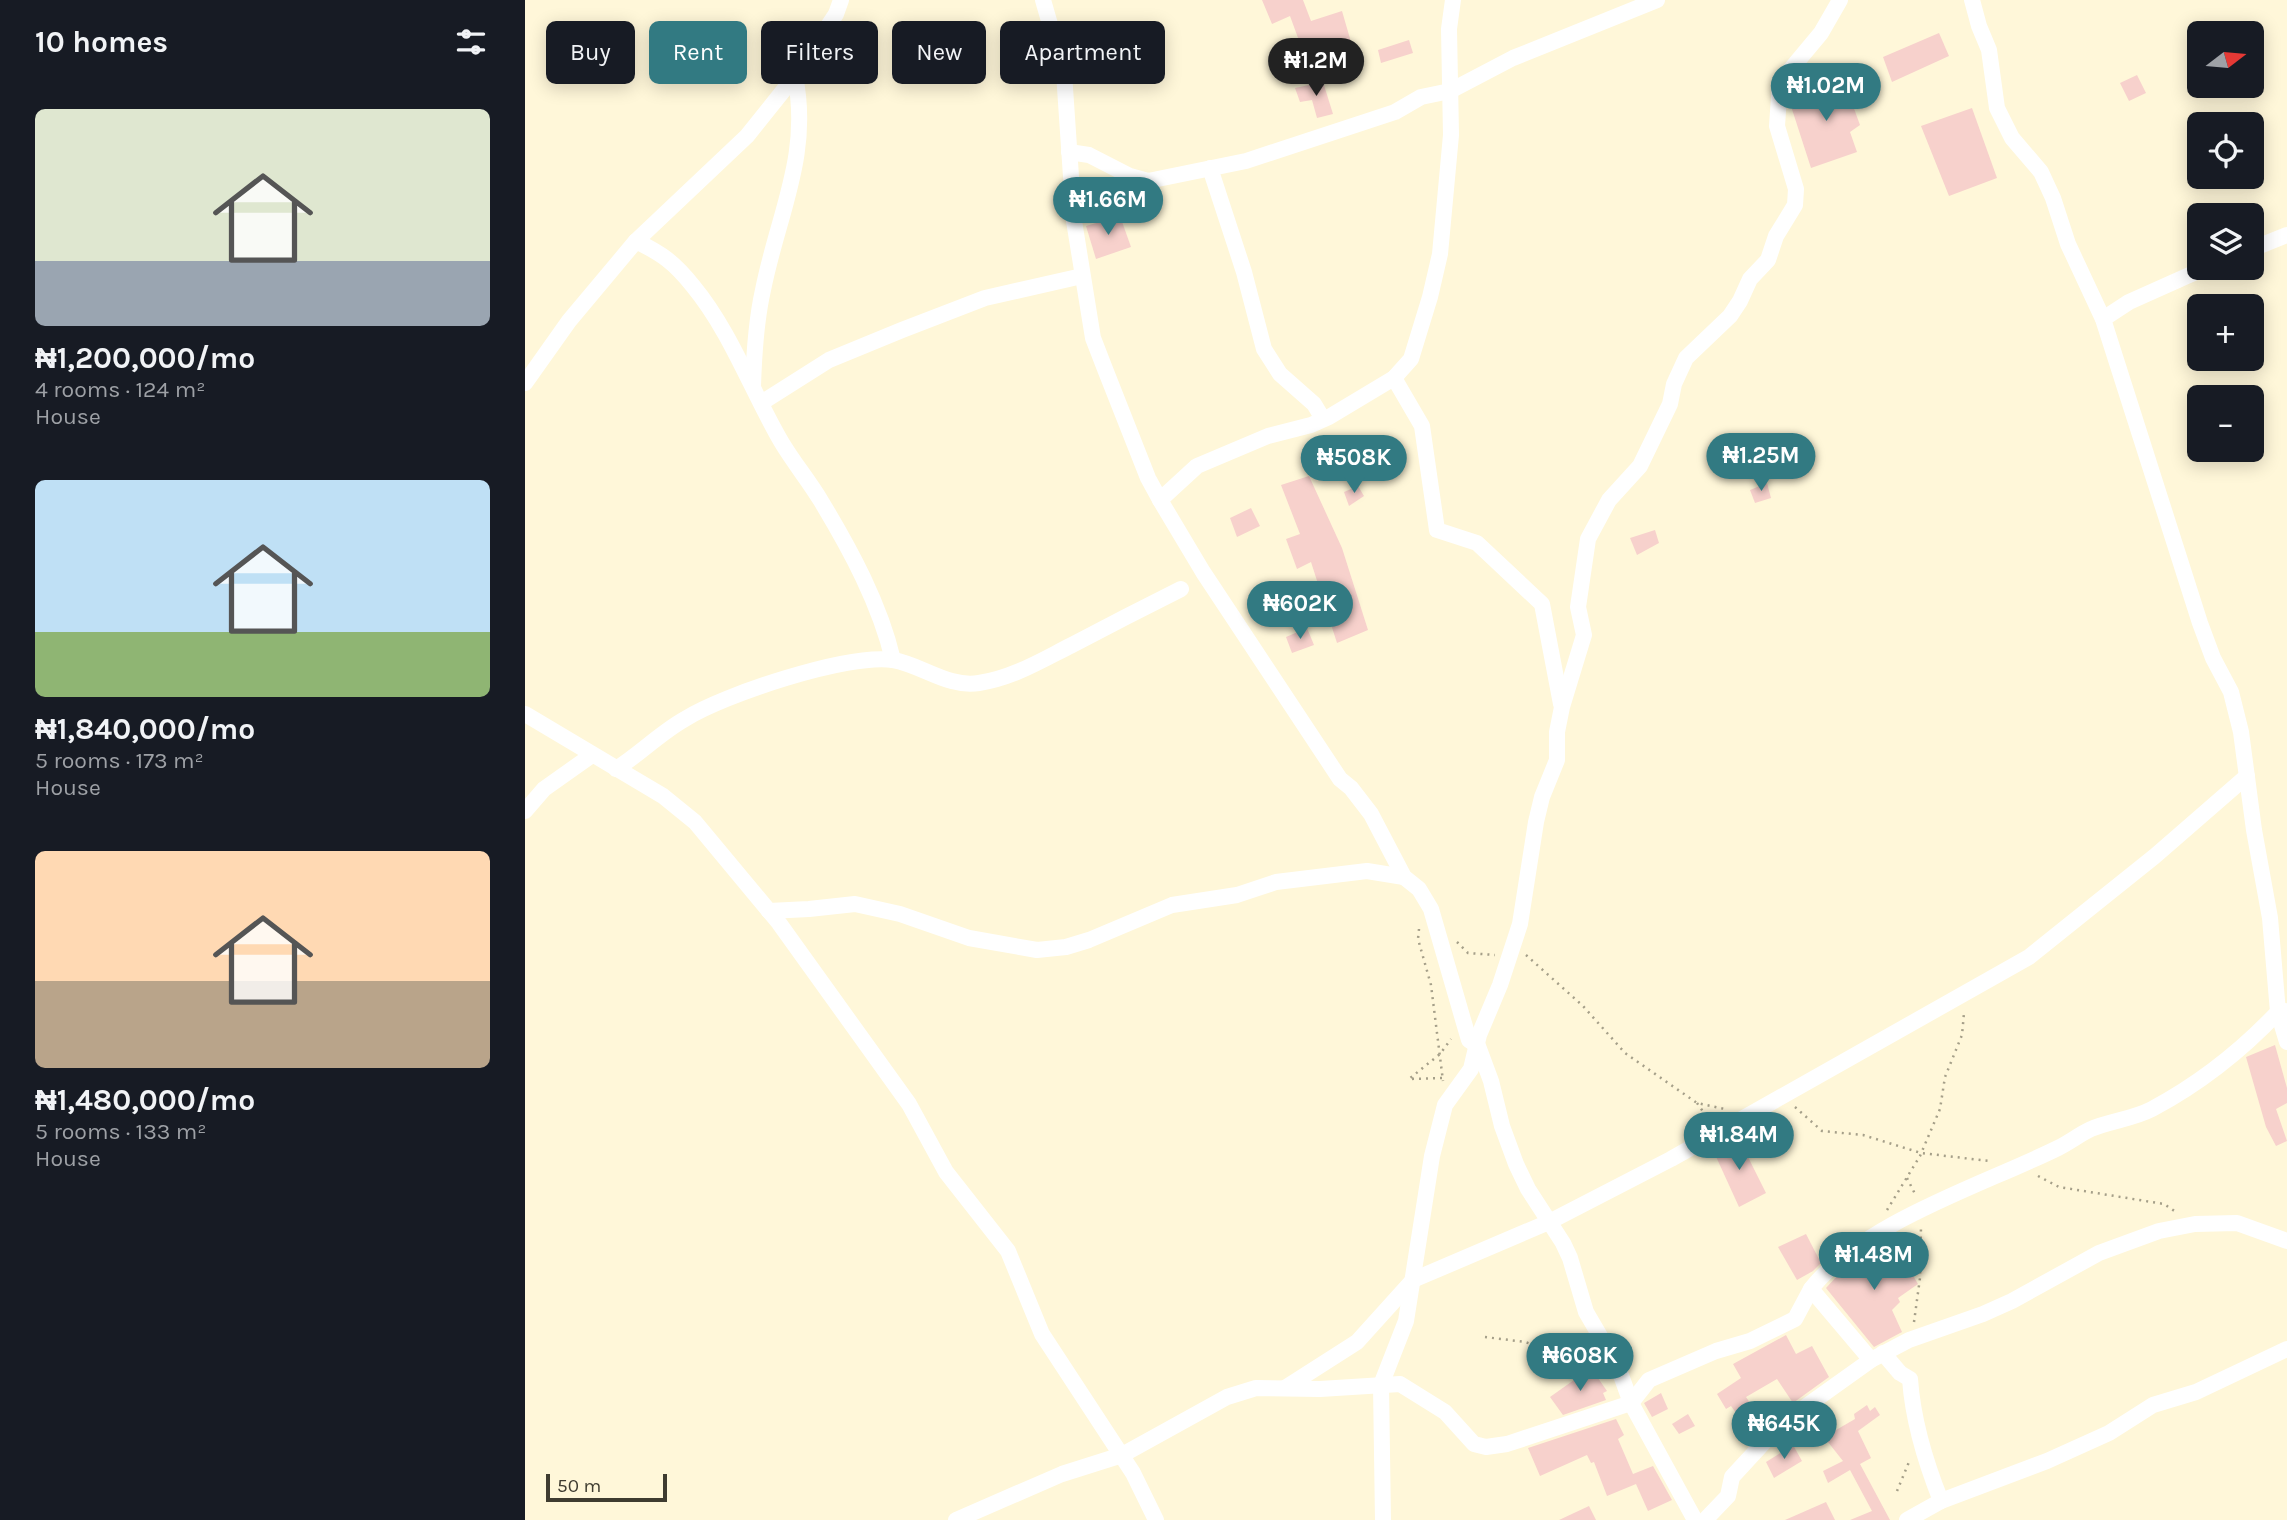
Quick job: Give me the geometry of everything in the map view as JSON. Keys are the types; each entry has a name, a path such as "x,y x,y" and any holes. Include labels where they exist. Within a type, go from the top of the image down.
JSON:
{"street":[{"path":"832,21 841,0"},
{"path":"1043,0 1064,73 1074,220 1093,338 1143,466 1203,572 1333,769 1371,814 1403,877"},
{"path":"1160,500 1197,466 1268,436 1323,419 1394,378 1411,359 1440,254 1451,135 1449,29 1453,0"},
{"path":"1069,152 1089,155 1130,176 1148,181 1280,151 1395,112 1421,97 1450,91 1513,58 1657,0"},
{"path":"1383,1520 1381,1385 1406,1321 1433,1156 1445,1105 1471,1069 1479,1035 1514,944 1525,898 1528,862 1542,797 1557,760 1557,732 1562,707 1584,635 1578,607 1588,539 1609,500 1640,466 1669,404 1674,384 1686,358 1730,316 1740,302 1750,279 1767,260 1776,236 1795,205 1796,189 1777,126 1780,82 1821,33 1840,0"},
{"path":"1972,0 1989,50 1997,108 2013,138 2041,172 2053,198 2068,244 2103,319 2200,623 2213,659 2231,692 2241,732 2282,987 2287,1042"},
{"path":"525,383 569,321 636,241 747,136 789,84"},
{"path":"753,387 755,345 763,290 799,152 801,106 797,84"},
{"path":"1210,168 1244,272 1264,349 1279,374 1314,404 1323,419"},
{"path":"2264,244 2287,235"},
{"path":"636,241 668,257 695,287 853,561 875,606 893,660"},
{"path":"761,403 829,360 914,325 985,298 1082,276"},
{"path":"2103,319 2129,302 2187,276"},
{"path":"1394,378 1422,426 1437,530 1477,543 1542,604 1562,707"},
{"path":"616,769 636,757 676,724 706,708 822,667 866,660 893,660 950,681 977,684 1016,673 1181,589"},
{"path":"525,715 663,796 695,822 769,911 909,1104 946,1172 1008,1251 1042,1334 1122,1455 1156,1520"},
{"path":"525,811 544,789 592,755"},
{"path":"1285,1388 1357,1342 1413,1280 1549,1222 1717,1133 2029,957 2155,856 2247,776"},
{"path":"769,911 855,904 900,914 969,938 1037,950 1066,947 1089,940 1172,905 1237,895 1276,882 1359,871 1377,871 1403,877 1419,889 1431,909 1469,1040 1478,1046 1491,1081 1501,1126 1516,1164 1570,1258 1586,1312 1615,1362 1631,1403 1695,1520"},
{"path":"956,1520 1050,1479 1122,1455 1227,1397 1256,1388 1400,1384 1445,1412 1474,1444 1486,1447 1507,1444 1631,1403 1650,1380 1716,1351 1750,1340 1794,1319 1825,1270 1860,1245 1989,1177 2058,1148 2091,1129 2149,1110 2219,1066 2283,1011"},
{"path":"1705,1520 1728,1496 1732,1476 1780,1425 1877,1356 1913,1339 1983,1314 2099,1253 2159,1231 2195,1224 2237,1223 2287,1241"},
{"path":"1811,1289 1877,1356 1910,1379 1912,1412 1941,1501"},
{"path":"1907,1520 1941,1501 2047,1461 2109,1433 2153,1405 2196,1392 2287,1349"}],"path":[{"path":"1450,935 1468,953 1498,955 1514,944 1583,1006 1625,1053 1697,1103 1717,1133"},
{"path":"1431,985 1445,1105"},
{"path":"1886,1212 1920,1156 1940,1109 1945,1077 1962,1035 1966,992"},
{"path":"1464,1023 1440,1054 1409,1079 1465,1078"},
{"path":"1697,1103 1751,1114"},
{"path":"1906,1178 1920,1212 1920,1278 1913,1339"},
{"path":"1485,1337 1525,1342 1590,1364 1615,1362"},
{"path":"1897,1491 1919,1436"}],"building":[{"path":"1262,0 1303,0 1311,21 1342,11 1351,42 1305,57 1290,16 1272,24"},
{"path":"1939,33 1949,56 1892,82 1883,57"},
{"path":"1409,40 1413,53 1381,63 1378,50"},
{"path":"2137,75 2146,93 2129,101 2120,83"},
{"path":"1844,81 1860,125 1850,132 1857,152 1811,168 1789,100"},
{"path":"1323,82 1333,114 1317,118 1312,100 1300,102 1295,88"},
{"path":"1972,108 1997,178 1949,196 1921,126"},
{"path":"1120,216 1131,247 1096,259 1086,226"},
{"path":"1388,447 1399,470 1385,476 1374,454"},
{"path":"1309,476 1342,548 1368,630 1337,643 1311,562 1297,569 1286,539 1300,534 1281,485"},
{"path":"1767,483 1771,498 1755,503 1750,490"},
{"path":"1358,486 1364,496 1349,506 1344,492"},
{"path":"1251,508 1260,526 1237,537 1230,518"},
{"path":"1655,530 1659,543 1637,555 1630,538"},
{"path":"1307,628 1314,645 1292,653 1286,637"},
{"path":"2275,1045 2287,1088 2287,1103 2276,1109 2287,1141 2276,1146 2266,1127 2246,1057"},
{"path":"1738,1137 1766,1193 1739,1207 1713,1150"},
{"path":"1806,1234 1821,1263 1797,1280 1778,1247"},
{"path":"1892,1240 1918,1284 1898,1298 1900,1302 1892,1310 1902,1332 1874,1347 1826,1288 1839,1274"},
{"path":"1786,1335 1796,1354 1812,1346 1829,1377 1793,1403 1777,1379 1746,1397 1765,1425 1754,1438 1731,1406 1726,1409 1717,1394 1741,1378 1733,1364"},
{"path":"1591,1368 1607,1391 1603,1393 1606,1400 1563,1415 1550,1397"},
{"path":"1661,1393 1668,1409 1652,1417 1644,1403"},
{"path":"1867,1405 1870,1411 1875,1407 1880,1415 1858,1431 1871,1458 1860,1464 1890,1520 1850,1520 1872,1511 1850,1470 1828,1483 1823,1471 1843,1461 1824,1437 1855,1419 1854,1414"},
{"path":"1688,1414 1695,1426 1679,1434 1672,1424"},
{"path":"1616,1419 1624,1435 1618,1439 1633,1474 1653,1466 1672,1500 1648,1511 1636,1484 1607,1496 1594,1462 1591,1463 1587,1455 1540,1476 1528,1448"},
{"path":"1793,1445 1802,1461 1774,1478 1766,1462"},
{"path":"1826,1502 1835,1520 1785,1520"},
{"path":"1589,1506 1596,1520 1559,1520"}]}
